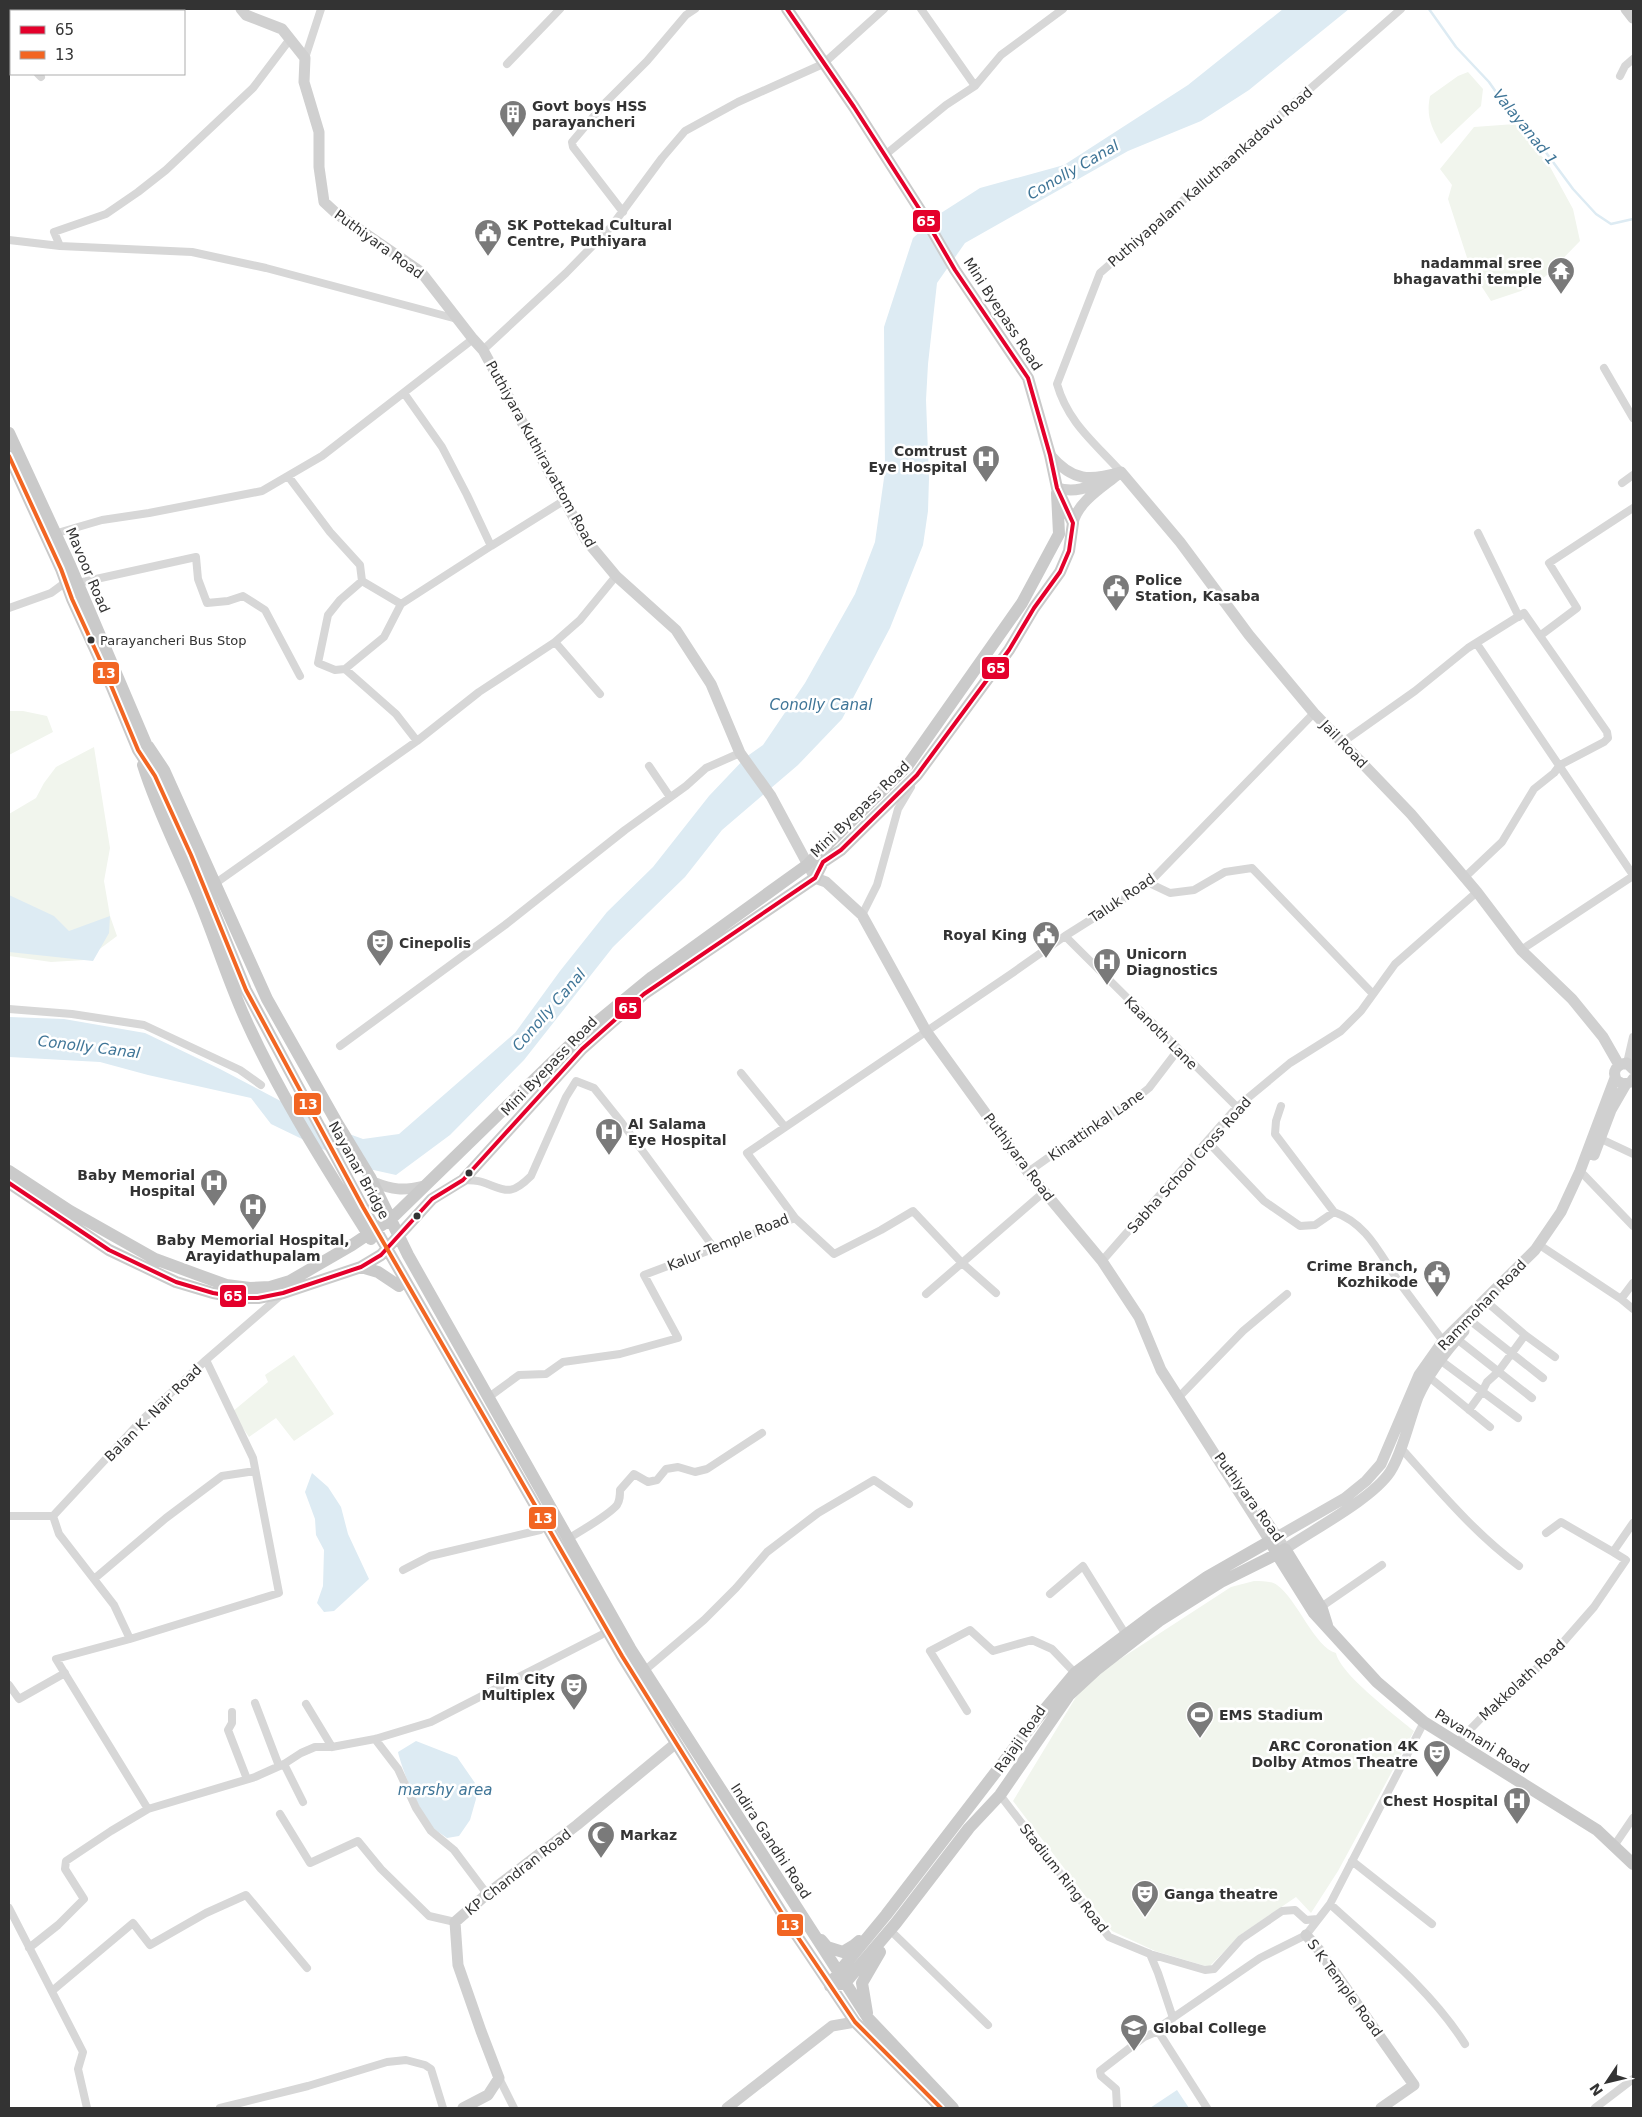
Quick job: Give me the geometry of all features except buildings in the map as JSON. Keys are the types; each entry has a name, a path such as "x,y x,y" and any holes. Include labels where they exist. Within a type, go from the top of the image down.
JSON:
{"main road":[{"name":"Mini Byepass Road","path":"283,1288 362,1267 381,1256 432,1199 462,1180 582,1049 644,994 815,878 823,862 841,850 917,776 1009,650 1034,608 1060,572 1069,551 1074,523 1057,488 1050,455 1028,378 955,270 885,155 787,9"},
{"name":"Mavoor Road","path":"9,433 155,776 191,855"},
{"name":"Mavoor Road","path":"9,456 52,535"},
{"path":"9,1183 112,1251 176,1282 213,1293 242,1298 258,1298 283,1288 352,1246 391,1219 575,1040 652,978 807,865 908,765 1022,603 1058,534 1057,488"},
{"path":"143,748 164,770 267,999 371,1180 399,1236 568,1539 626,1652"},
{"path":"143,748 150,788 198,896 245,1018 278,1086 314,1150 400,1286 601,1635 626,1652"},
{"name":"Nayanar Bridge","path":"191,855 246,990 263,1024 362,1208 494,1435"},
{"path":"264,1058 265,1047 271,1041 278,1040 294,1047"},
{"path":"9,1171 70,1212 155,1259 226,1285 250,1288 283,1288"},
{"path":"112,1251 117,1238"},
{"path":"362,1267 378,1272 400,1286"},
{"name":"Indira Gandhi Road","path":"494,1435 577,1579 626,1652 675,1744 830,1986 855,2022 940,2108"},
{"path":"868,2018 862,1983 892,1924 1035,1722 1076,1674 1126,1635 1207,1577 1274,1539 1281,1552"},
{"name":"Pavamani Road","path":"1281,1552 1321,1607 1328,1627"},
{"name":"Pavamani Road","path":"1281,1552 1314,1613 1328,1627 1342,1646 1377,1682 1424,1722 1597,1830 1633,1864"},
{"name":"Rajaji Road","path":"830,1986 841,1978 892,1924 970,1828 1000,1795 1070,1695 1096,1670 1159,1621 1220,1582 1281,1552"},
{"name":"Indira Gandhi Road","path":"626,1652 644,1671 868,2018 953,2108"},
{"path":"809,1928 828,1947 843,1952 892,1924"}],"street":[{"path":"241,9 246,15 282,29 305,58"},
{"path":"305,58 321,9"},
{"path":"507,64 560,9"},
{"path":"622,212 573,148 572,142 604,104 647,61 686,15 695,9"},
{"path":"483,350 566,273 622,212 662,158 685,131 738,102 823,64 884,9"},
{"path":"921,9 975,86"},
{"path":"885,155 946,105 975,86 1001,54 1063,9"},
{"name":"Puthiyapalam Kalluthaankadavu Road","path":"1121,472 1080,430 1062,400 1057,384 1100,273 1401,9"},
{"path":"1626,9 1633,18"},
{"path":"60,246 54,232 106,214 166,170 253,88 290,39"},
{"name":"Puthiyara Road","path":"305,58 304,82 318,132 319,167 324,202 337,214 422,272 483,350"},
{"path":"1620,76 1625,66 1633,59"},
{"path":"9,240 60,246 192,252 266,268 458,319"},
{"path":"52,535 102,520 262,491 322,456 473,339"},
{"name":"Puthiyara Kuthiravattom Road","path":"483,350 586,540 616,576 676,630 711,684 740,753 771,796 815,878"},
{"path":"1604,368 1633,418"},
{"path":"404,393 442,447 467,494 491,546"},
{"path":"1050,455 1068,472 1079,477 1101,478 1121,472"},
{"path":"1057,488 1078,491 1121,472"},
{"path":"1074,523 1075,514 1081,507 1098,490 1121,472"},
{"name":"Jail Road","path":"1121,472 1180,542 1249,635 1314,713 1411,814 1477,892 1521,950 1572,999 1626,1066"},
{"path":"1622,483 1633,475"},
{"path":"288,476 330,532 360,565 362,581"},
{"path":"362,581 340,600 328,615 318,663 335,670 345,669 384,637 402,604 564,500"},
{"path":"1541,635 1577,608 1549,563 1633,508"},
{"path":"1478,533 1519,616"},
{"path":"9,608 72,583 196,557 198,579 207,603 228,601 243,596 265,610 300,676"},
{"path":"210,887 417,741 479,692 555,642 580,620 616,576"},
{"path":"362,581 402,604"},
{"path":"1343,742 1415,692 1468,648 1524,613 1607,732 1608,738 1604,742 1560,765 1554,773 1534,789 1502,842 1465,878"},
{"path":"555,642 600,694"},
{"path":"1476,644 1560,765 1633,876 1521,950"},
{"path":"345,669 396,714 417,741"},
{"name":"Taluk Road","path":"926,1031 1065,936 1149,883 1314,713"},
{"path":"340,1046 505,925 624,830 706,768 740,753"},
{"path":"649,766 670,797"},
{"path":"862,915 877,885 898,808 917,776"},
{"path":"1149,883 1170,893 1194,890 1225,872 1252,868 1373,994"},
{"name":"Puthiyara Road","path":"815,878 826,882 862,915 926,1031 1028,1172 1102,1262 1139,1317 1161,1370 1215,1456 1260,1523 1274,1539"},
{"name":"Sabha School Cross Road","path":"1102,1262 1238,1108 1290,1062 1341,1030 1361,1011 1395,964 1477,892"},
{"name":"Kaanoth Lane","path":"1065,936 1238,1108"},
{"path":"9,1009 72,1014 144,1025 240,1070 261,1084"},
{"name":"Kalur Temple Road","path":"489,1397 519,1375 546,1374 564,1362 620,1354 678,1338 644,1275 795,1218 748,1153 926,1031"},
{"path":"1626,1066 1633,1037"},
{"name":"Kinattinkal Lane","path":"1028,1172 1107,1116 1128,1106 1149,1088 1178,1050"},
{"name":"Rammohan Road","path":"1281,1552 1375,1489 1390,1471 1443,1341 1535,1250 1561,1212 1580,1171 1615,1078 1616,1068 1626,1066"},
{"path":"741,1073 785,1127"},
{"path":"1615,1078 1620,1083 1630,1081"},
{"path":"462,1180 480,1181 502,1191 521,1186 531,1176 566,1097 576,1081 594,1088 714,1248"},
{"name":"Rammohan Road","path":"1274,1539 1345,1498 1366,1481 1381,1464 1414,1384 1544,1248 1565,1215 1601,1139 1611,1110 1630,1081"},
{"path":"1281,1106 1274,1134 1334,1212 1348,1217 1374,1242 1398,1280 1443,1341"},
{"path":"1601,1139 1633,1154"},
{"path":"1208,1142 1264,1201 1300,1226 1315,1225 1334,1212"},
{"path":"1584,1175 1633,1226"},
{"path":"371,1180 392,1190 409,1190 424,1186"},
{"path":"926,1294 1044,1192"},
{"path":"795,1218 834,1254 913,1211 962,1263 996,1293"},
{"path":"1544,1248 1633,1309"},
{"path":"1621,1299 1633,1283"},
{"name":"Balan K. Nair Road","path":"53,1516 142,1421 283,1288"},
{"path":"1178,1397 1243,1331 1287,1294"},
{"path":"1489,1304 1525,1336 1555,1357"},
{"path":"1472,1322 1543,1378"},
{"path":"1469,1410 1487,1382 1498,1372 1525,1336"},
{"path":"1457,1339 1532,1398"},
{"path":"148,1809 56,1659 130,1639 279,1593 253,1458 206,1360"},
{"path":"1436,1361 1518,1418"},
{"path":"1428,1377 1490,1427"},
{"path":"568,1539 617,1505 620,1490 634,1474 648,1482 657,1480 666,1469 678,1467 695,1472 707,1469 762,1433"},
{"path":"1400,1447 1457,1509 1504,1556 1518,1566"},
{"path":"94,1579 166,1518 222,1476 256,1471"},
{"path":"644,1671 704,1620 736,1588 766,1552 818,1513 874,1480 909,1504"},
{"path":"9,1516 53,1516 59,1534 114,1605 130,1639"},
{"name":"Makkolath Road","path":"1457,1743 1485,1714 1552,1654 1594,1607 1630,1562 1562,1522 1546,1534"},
{"path":"1613,1552 1633,1523"},
{"path":"402,1570 430,1556 540,1530"},
{"path":"1321,1607 1382,1565"},
{"path":"1050,1594 1083,1566 1126,1635"},
{"path":"967,1711 930,1651 970,1630 993,1651 1032,1640 1052,1649 1076,1674"},
{"path":"29,1948 58,1925 84,1899 65,1869 66,1861 110,1831 148,1809 247,1779 282,1765 301,1753 316,1747 332,1747 375,1739 431,1722 601,1635"},
{"path":"9,1685 19,1699 65,1673"},
{"path":"255,1703 282,1765 303,1802"},
{"path":"306,1704 332,1747"},
{"path":"232,1712 232,1723 228,1730 247,1779"},
{"name":"S K Temple Road","path":"1381,2108 1414,2085 1319,1950 1306,1935 1330,1904 1424,1722"},
{"path":"375,1739 398,1769 416,1808 430,1831 454,1850 487,1894"},
{"name":"KP Chandran Road","path":"499,2078 458,1965 455,1922 487,1894 577,1825 675,1744"},
{"name":"Stadium Ring Road","path":"1000,1795 1109,1937 1150,1954 1205,1970 1214,1969 1241,1939 1282,1910 1295,1910 1306,1920 1318,1919"},
{"path":"280,1814 310,1863 358,1841 382,1869 429,1916 455,1922"},
{"path":"1614,1846 1633,1818"},
{"path":"1352,1861 1432,1924"},
{"path":"52,1991 133,1923 150,1945 206,1913 246,1895 307,1968"},
{"path":"1330,1904 1415,1980 1448,2018 1465,2044"},
{"path":"9,1908 83,2052 78,2068 87,2108"},
{"path":"892,1924 988,2025"},
{"path":"1117,2108 1116,2089 1101,2076 1100,2071 1144,2037 1158,2031 1173,2018 1260,1958 1306,1935"},
{"path":"1150,1954 1173,2018"},
{"path":"727,2108 832,2026 855,2022"},
{"path":"1158,2031 1208,2108"},
{"path":"220,2108 308,2086 387,2062 406,2060 425,2065 431,2069 444,2108"},
{"path":"463,2108 488,2095 499,2078"},
{"path":"499,2078 514,2108"},
{"path":"1595,2108 1633,2079"}],"shaded area":[{"path":"1468,72 1483,89 1481,106 1441,144 1430,121 1430,96 1458,76"},
{"path":"1515,124 1549,165 1573,209 1580,241 1546,276 1521,291 1491,301 1471,270 1448,199 1452,185 1440,169 1474,127"},
{"path":"9,711 23,711 47,716 53,732 9,755"},
{"path":"94,747 110,848 104,881 110,916 117,936 85,960 51,962 9,956 9,814 36,798 56,767"},
{"path":"294,1355 334,1414 294,1441 276,1418 249,1437 232,1412 268,1382 265,1375"},
{"name":"EMS Stadium","path":"1254,1581 1266,1581 1277,1585 1292,1601 1313,1633 1328,1649 1336,1653 1347,1672 1414,1731 1338,1871 1311,1913 1296,1897 1240,1935 1209,1967 1155,1951 1112,1931 1013,1801 1076,1697 1097,1674 1231,1587"}],"water":[{"name":"Conolly Canal","path":"1283,9 1349,9 1249,90 1201,121 1128,151 965,243 937,283 926,400 929,478 928,511 923,545 890,628 842,719 798,765 722,830 685,877 613,947 524,1060 450,1135 396,1175 360,1167 271,1124 251,1098 148,1075 100,1062 9,1057 9,1017 64,1019 145,1033 220,1069 330,1127 363,1139 399,1134 515,1033 560,971 607,912 653,867 709,796 746,757 763,745 805,683 855,594 875,542 885,471 884,327 913,238 941,213 980,188 1064,165 1188,85"},
{"path":"9,895 54,916 69,931 110,916 109,933 93,961 9,952"},
{"path":"312,1473 328,1487 341,1507 348,1534 369,1579 334,1611 324,1612 317,1603 323,1586 324,1550 316,1535 315,1519 305,1492"},
{"name":"marshy area","path":"416,1741 457,1757 475,1783 476,1799 470,1820 459,1836 447,1838 434,1829 423,1814 403,1770 398,1752"},
{"path":"1177,2090 1189,2108 1150,2108"}],"waterway":[{"name":"Valayanad 1","path":"1429,9 1456,47 1489,82 1510,112 1536,139 1573,189 1596,214 1611,224 1633,219"}],"transit line":[{"name":"65","path":"9,1183 109,1250 176,1282 213,1293 242,1298 258,1298 283,1293 361,1267 381,1255 432,1199 463,1180 582,1049 644,994 815,878 823,862 841,850 917,775 1009,650 1034,608 1060,572 1069,551 1073,523 1057,488 1050,455 1028,378 955,270 920,210 854,107 787,9"},
{"name":"13","path":"9,456 61,569 72,599 138,750 155,776 191,855 246,990 363,1207 622,1656 785,1918 855,2022 941,2108"}],"place":[{"name":"Govt boys HSS parayancheri","path":"513,138"},
{"name":"SK Pottekad Cultural Centre, Puthiyara","path":"488,257"},
{"name":"nadammal sree bhagavathi temple","path":"1561,295"},
{"name":"Comtrust Eye Hospital","path":"986,483"},
{"name":"Police Station, Kasaba","path":"1116,612"},
{"name":"Parayancheri Bus Stop","path":"91,640"},
{"name":"Royal King","path":"1046,959"},
{"name":"Cinepolis","path":"380,967"},
{"name":"Unicorn Diagnostics","path":"1107,986"},
{"name":"Al Salama Eye Hospital","path":"609,1156"},
{"name":"Baby Memorial Hospital","path":"214,1207"},
{"name":"Baby Memorial Hospital, Arayidathupalam","path":"253,1231"},
{"name":"Crime Branch, Kozhikode","path":"1437,1298"},
{"name":"Film City Multiplex","path":"574,1711"},
{"name":"EMS Stadium","path":"1200,1739"},
{"name":"ARC Coronation 4K Dolby Atmos Theatre","path":"1437,1778"},
{"name":"Chest Hospital","path":"1517,1825"},
{"name":"Markaz","path":"601,1859"},
{"name":"Ganga theatre","path":"1145,1918"},
{"name":"Global College","path":"1134,2052"}]}
